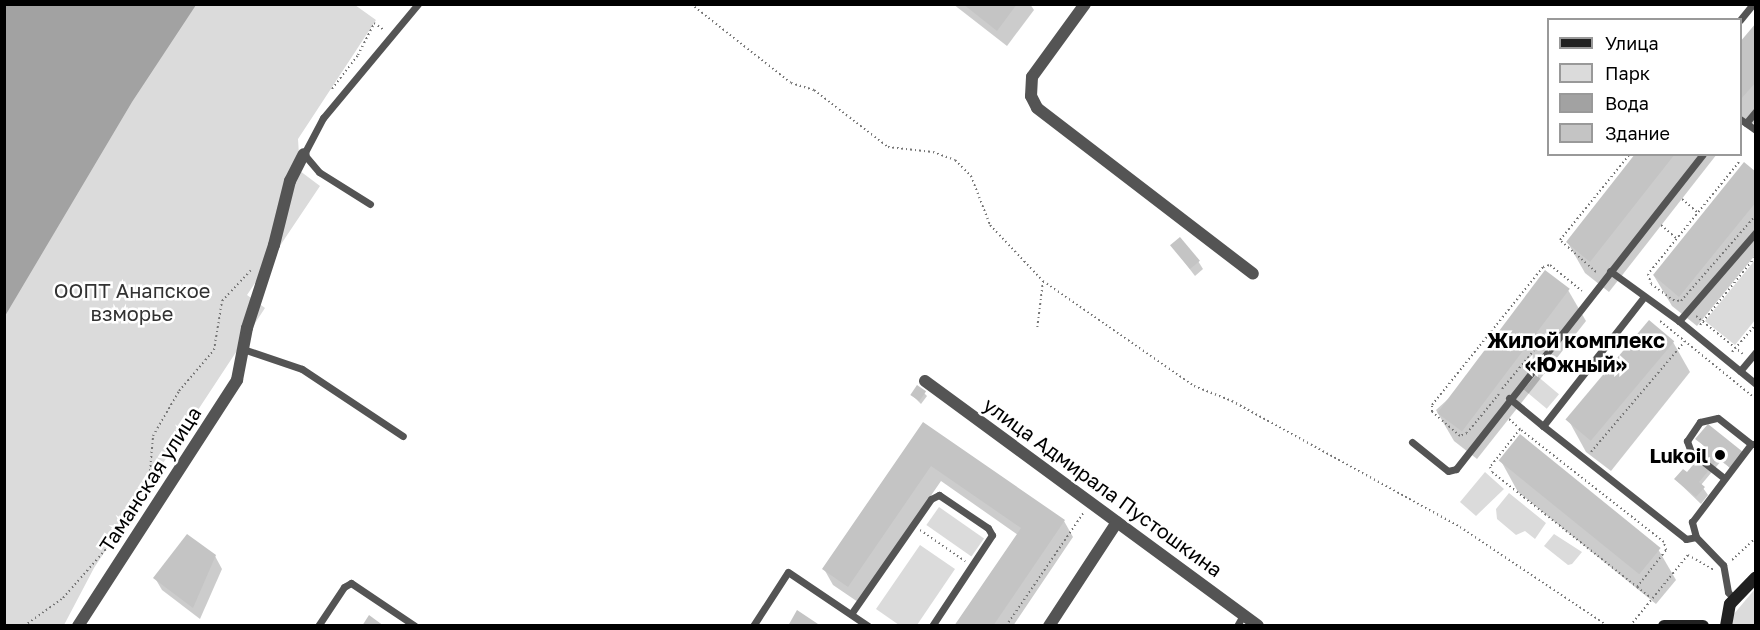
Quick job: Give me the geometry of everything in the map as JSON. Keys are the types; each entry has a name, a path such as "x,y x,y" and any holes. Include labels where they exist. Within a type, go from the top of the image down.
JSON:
{"street":[{"path":"1084,4 1032,77 1031,96 1037,108 1253,274"},
{"name":"Таманская улица","path":"78,626 237,380 243,349 290,181 304,154"},
{"name":"улица Адмирала Пустошкина","path":"925,381 1117,522 1240,620 1258,626"},
{"path":"1049,626 1117,522"},
{"path":"1664,626 1703,625 1732,602 1755,577"},
{"path":"1726,626 1732,602"}],"lane":[{"path":"370,204 319,172 304,154 323,118 394,36 418,4"},
{"path":"1742,18 1753,4"},
{"path":"1755,111 1743,121 1755,130"},
{"path":"1412,442 1448,471 1456,469 1509,398 1701,156"},
{"path":"1679,321 1755,232"},
{"path":"1610,271 1643,298 1679,321 1755,384"},
{"path":"1543,426 1643,298"},
{"path":"243,349 302,369 403,436"},
{"path":"1740,371 1755,352"},
{"path":"1509,398 1686,539 1696,537"},
{"path":"1724,478 1691,452 1687,441 1700,422 1718,418 1753,444 1724,478 1692,522 1696,537 1723,565 1732,602"},
{"path":"851,614 931,498 942,496 991,531 990,540 932,626"},
{"path":"753,626 788,572 868,626"},
{"path":"318,626 344,587 351,583 415,626"}],"path":[{"path":"692,4 791,83 814,90 888,147 933,152 955,160 971,176 990,225 1043,280 1194,386 1232,401 1349,464 1401,498 1460,527 1608,626"},
{"path":"328,95 358,55 374,23 394,36"},
{"path":"1597,273 1560,240 1628,156"},
{"path":"1739,162 1648,274 1651,284 1673,300 1681,301 1750,359"},
{"path":"1681,301 1755,215"},
{"path":"1588,453 1593,451 1755,256"},
{"path":"1467,433 1460,436 1432,412 1432,405 1528,286 1550,265 1582,291"},
{"path":"24,626 63,598 114,540 150,471 153,436 179,391 214,350 222,301 252,269"},
{"path":"1037,330 1043,280"},
{"path":"1659,320 1755,399"},
{"path":"1726,360 1755,324"},
{"path":"1637,587 1666,550 1664,542 1520,429 1490,467 1492,472 1637,587 1651,598"},
{"path":"1006,626 1090,502"},
{"path":"913,525 972,566"},
{"path":"1630,626 1688,555 1711,569 1723,565 1755,538"}],"green space":[{"name":"ООПТ Анапское взморье","path":"179,5 355,5 376,20 298,139 300,171 320,186 247,295 265,308 94,568 64,625 5,625 4,296"},
{"path":"1755,260 1755,320 1735,345 1705,321"},
{"path":"1536,375 1559,394 1547,409 1524,390"},
{"path":"1485,472 1504,489 1476,516 1460,502"},
{"path":"1509,493 1546,523 1535,539 1525,531 1516,535 1497,519 1496,509"},
{"path":"939,507 984,539 971,557 926,525"},
{"path":"1554,534 1582,552 1572,564 1568,565 1544,546"},
{"path":"920,545 955,569 917,625 899,625 876,609"},
{"path":"1755,589 1755,625 1732,625 1733,615"}],"water":[{"path":"5,4 196,5 132,102 5,316"}],"building":[{"path":"963,4 1017,4 997,31"},
{"path":"1756,23 1756,82 1742,98 1742,40"},
{"path":"1633,156 1673,156 1590,262 1566,242"},
{"path":"1744,162 1756,172 1756,202 1679,297 1653,275"},
{"path":"1180,237 1200,261 1190,269 1170,245"},
{"path":"1545,270 1570,289 1462,432 1437,413"},
{"path":"1649,320 1674,341 1591,441 1565,420"},
{"path":"917,385 926,391 919,401 910,395"},
{"path":"923,422 1065,520 993,626 954,626 1021,528 931,466 848,587 822,569"},
{"name":"Lukoil","path":"1708,424 1743,452 1730,468 1719,458 1699,482 1705,487 1696,497 1674,479 1683,469 1687,472 1707,448 1695,439"},
{"path":"1520,434 1661,548 1639,574 1499,460"},
{"path":"187,534 216,555 193,608 153,578"},
{"path":"797,610 821,626 788,626"},
{"path":"369,615 384,626 362,626"}],"place":[{"name":"Lukoil","path":"1720,455"}],"district":[{"name":"Жилой комплекс «Южный»","path":"1576,352"}]}
